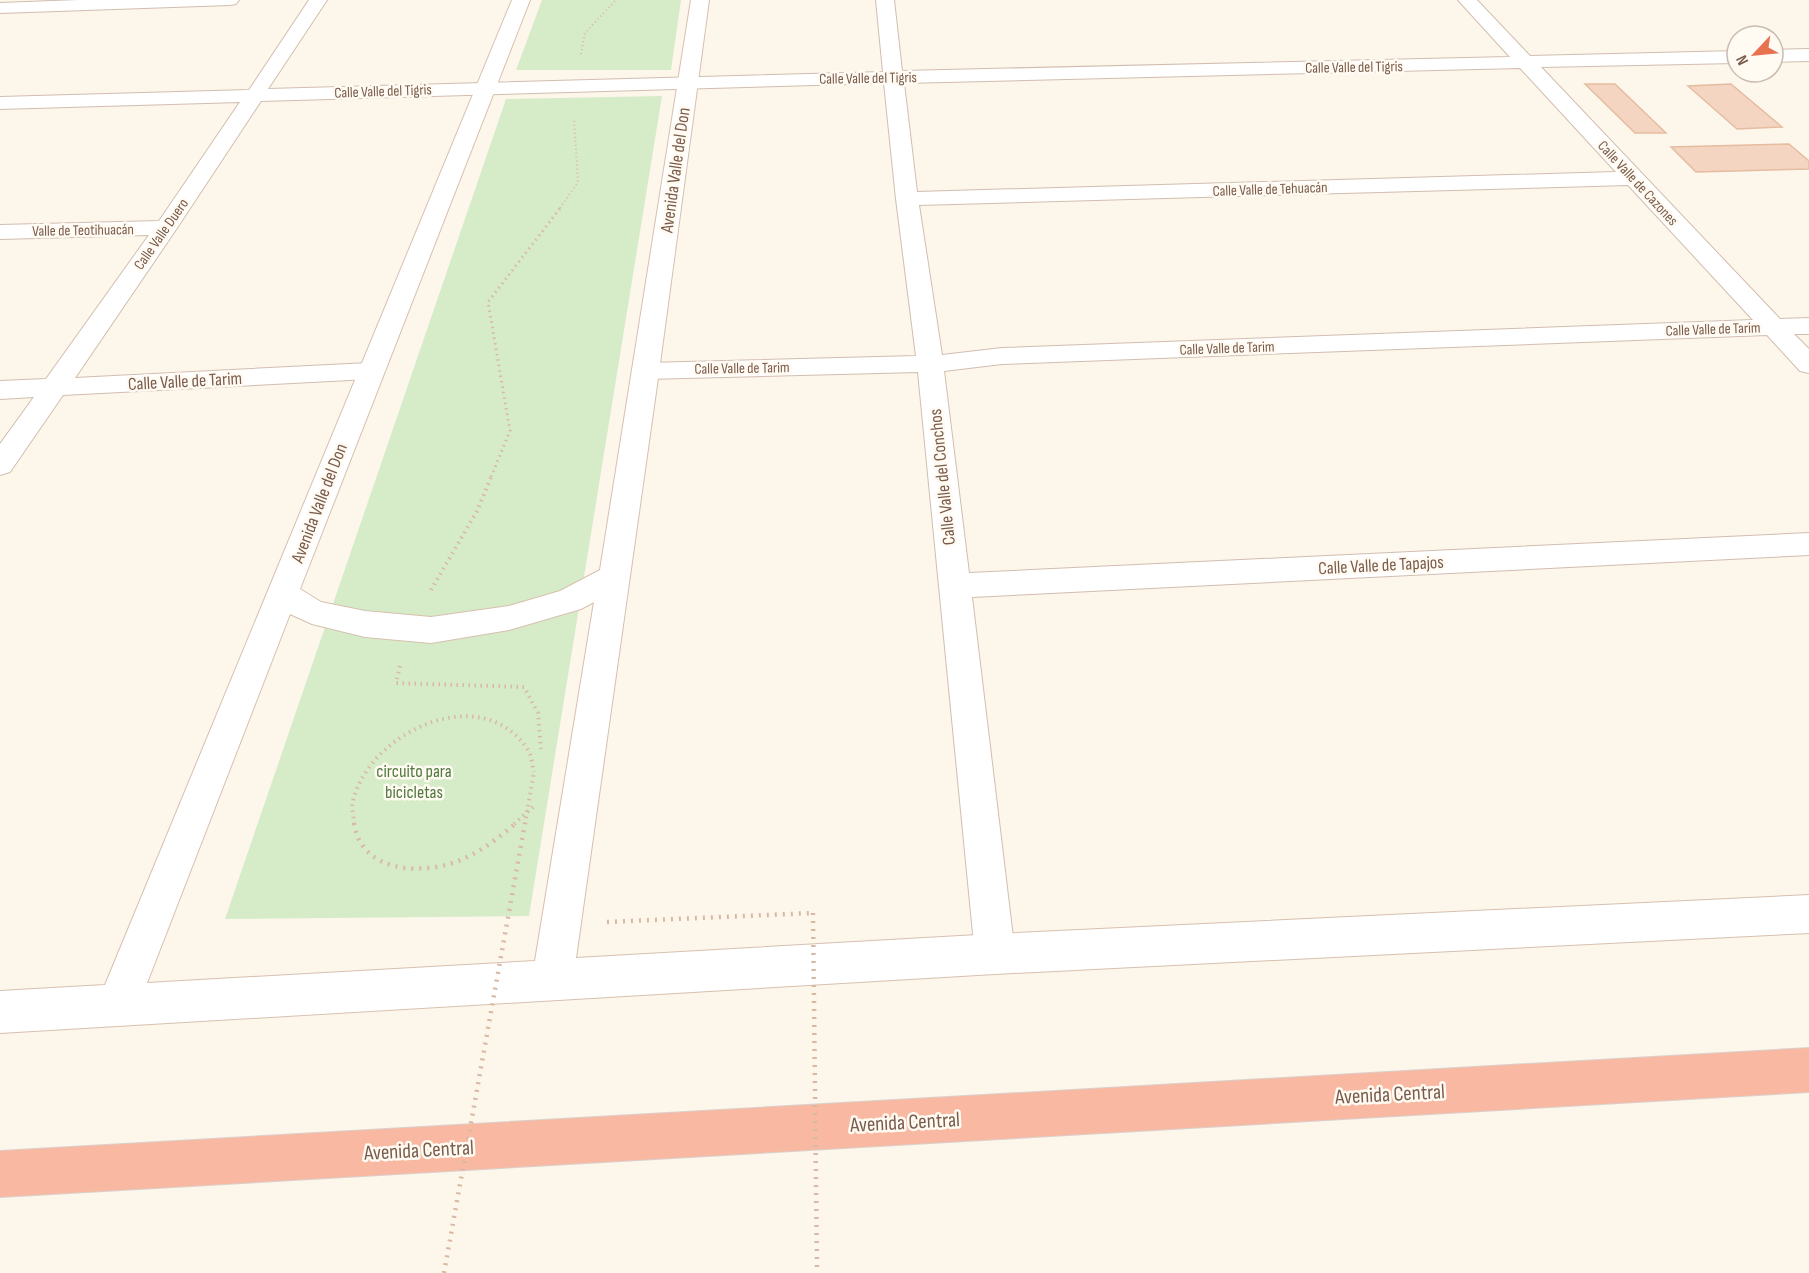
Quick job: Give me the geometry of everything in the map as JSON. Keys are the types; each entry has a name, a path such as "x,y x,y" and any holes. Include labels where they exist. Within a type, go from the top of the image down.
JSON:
{"highway":[{"name":"Avenida Central","path":"0,1174 1809,1070"}],"street":[{"path":"0,8 230,0"},
{"name":"Calle Valle Duero","path":"0,465 166,228 318,0"},
{"name":"Avenida Valle del Don","path":"117,1006 283,594 369,371 521,0"},
{"name":"Avenida Valle del Don","path":"552,980 612,578 646,370 700,0"},
{"name":"Calle Valle del Conchos","path":"885,0 907,200 930,364 995,954"},
{"name":"Calle Valle de Cazones","path":"1467,0 1809,365"},
{"path":"1785,56 1809,55"},
{"name":"Calle Valle del Tigris","path":"0,103 688,82 1725,57"},
{"name":"Calle Valle de Tehuacán","path":"907,200 1634,178"},
{"name":"Valle de Teotihuacán","path":"0,231 166,228"},
{"name":"Calle Valle de Tarim","path":"646,370 930,364 1002,356 1809,326"},
{"name":"Calle Valle de Tarim","path":"0,390 369,371"},
{"name":"Calle Valle de Tapajos","path":"953,586 1809,544"},
{"path":"283,594 312,612 365,624 430,630 509,618 570,600 612,578"},
{"path":"0,1012 995,954 1809,914"}],"path":[{"path":"542,758 538,713 524,687 396,683 410,628 477,511 510,432 488,302 548,226 578,182 573,114 585,33 616,0"},
{"path":"444,1273 534,772 529,751 517,734 499,723 476,716 451,717 425,723 392,741 378,753 361,774 352,797 350,821 358,841 374,858 397,867 424,870 453,864 481,852 505,834 584,760"},
{"path":"559,924 813,913 817,1273"}],"green space":[{"path":"542,0 681,0 671,70 516,70"},
{"name":"circuito para bicicletas","path":"662,96 529,916 225,919 506,99"}],"building":[{"path":"1585,84 1615,84 1666,133 1635,133"},
{"path":"1731,84 1782,127 1737,129 1688,86"},
{"path":"1789,144 1809,161 1809,169 1696,172 1671,147"}]}
